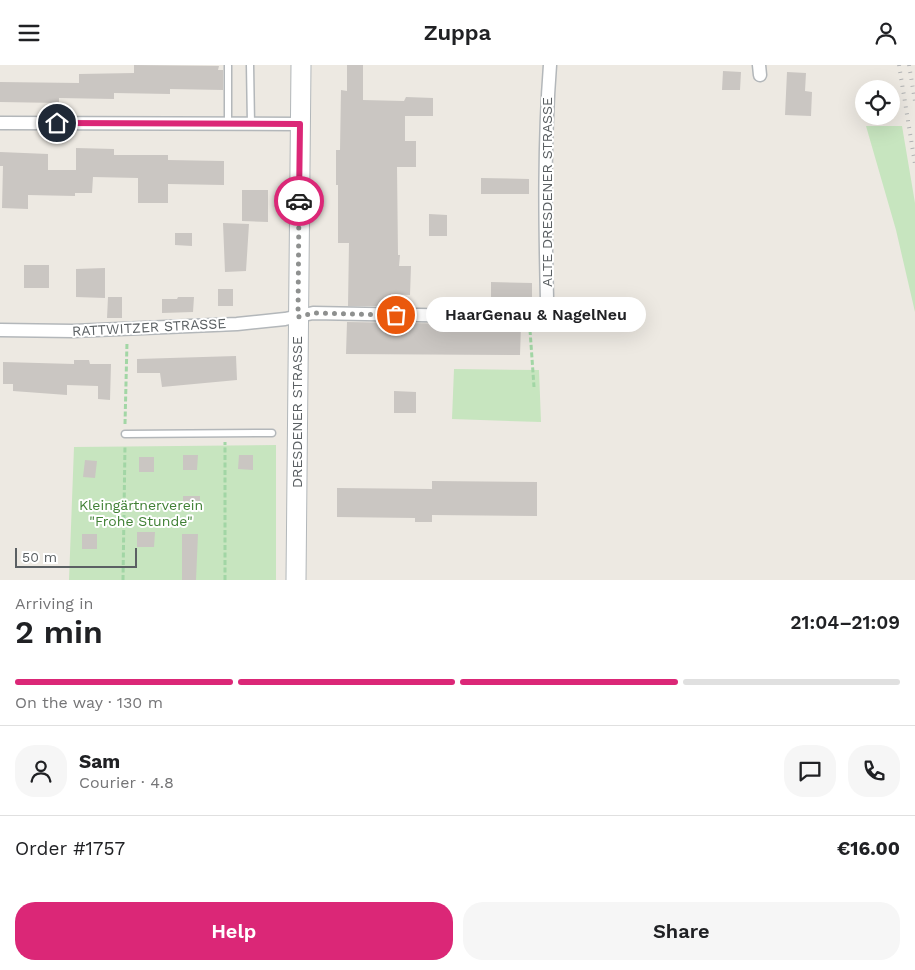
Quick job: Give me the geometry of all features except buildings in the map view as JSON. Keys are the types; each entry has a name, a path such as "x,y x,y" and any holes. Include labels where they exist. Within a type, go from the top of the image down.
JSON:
{"main road":[{"name":"DRESDENER STRASSE","path":"296,580 300,65"}],"street":[{"name":"ALTE DRESDENER STRASSE","path":"530,317 544,309 547,299 545,211 550,65"},
{"path":"0,123 300,124"},
{"path":"298,317 313,313 530,317"},
{"name":"RATTWITZER STRASSE","path":"0,329 73,331 128,329 237,324 298,317"}],"lane":[{"path":"250,65 251,123"},
{"path":"228,66 228,123"},
{"path":"125,435 272,433"}],"path":[{"path":"530,317 534,387"},
{"path":"122,580 128,329"},
{"path":"224,580 225,434"}],"green space":[{"path":"866,126 902,126 915,203 915,312 896,230"},
{"path":"454,369 539,370 541,422 452,419"},
{"name":"Kleingärtnerverein \"Frohe Stunde\"","path":"276,445 276,580 69,580 74,447"}],"railway":[{"path":"899,65 915,164"},
{"path":"909,65 915,101"}],"way so far":[{"path":"299,201 298,317 313,313 396,315"}],"place":[{"name":"HaarGenau & NagelNeu","path":"396,315"}],"route":[{"path":"57,123 300,124 299,201"}]}
